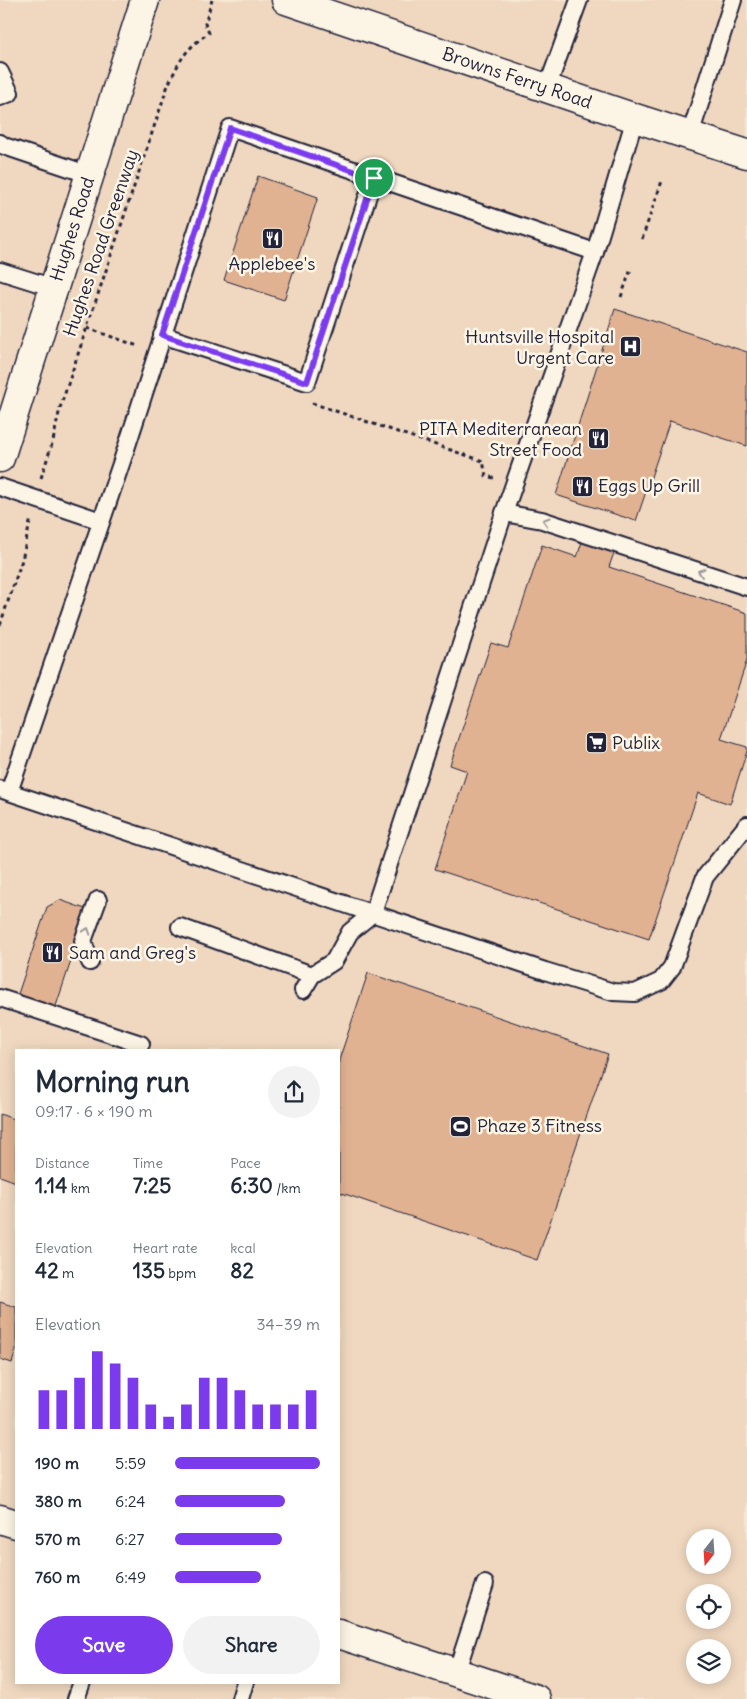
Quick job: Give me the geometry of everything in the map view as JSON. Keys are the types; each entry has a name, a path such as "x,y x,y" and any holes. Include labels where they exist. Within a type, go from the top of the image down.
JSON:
{"main road":[{"name":"Hughes Road","path":"0,458 146,0"},
{"name":"Browns Ferry Road","path":"286,0 747,154"},
{"path":"0,1519 15,1524"},
{"path":"340,1634 536,1699"}],"lane":[{"path":"690,135 733,0"},
{"path":"547,88 578,2"},
{"path":"0,72 10,93 0,97"},
{"path":"303,990 312,975 334,961 350,932 374,914 504,513 595,252 635,118"},
{"path":"595,252 230,128 102,521 5,791 613,992 635,994 661,981 672,967 705,877 747,825"},
{"path":"0,142 4,146 90,175"},
{"path":"162,335 307,382 374,178"},
{"path":"0,271 54,288"},
{"path":"0,486 102,521"},
{"path":"504,513 542,520 747,587"},
{"path":"90,962 83,942 98,900"},
{"path":"180,927 312,975"},
{"path":"0,998 141,1044"},
{"path":"456,1673 485,1584"},
{"path":"76,1699 81,1684"}],"path":[{"name":"Hughes Road Greenway","path":"42,474 53,441 60,408 172,76 182,57 192,45 209,33 205,24 212,0"},
{"path":"642,239 662,181"},
{"path":"621,297 631,269"},
{"path":"87,328 142,347"},
{"path":"304,401 483,461 486,476 501,481"},
{"path":"0,625 22,560 29,525"}],"shaded area":[{"path":"0,0 747,0 747,1699 0,1699"}],"building":[{"path":"258,176 318,197 284,300 224,280"},
{"path":"615,309 747,352 747,446 670,421 636,521 556,495"},
{"name":"Publix","path":"582,542 614,553 609,567 747,613 747,660 721,739 747,747 747,751 730,804 698,793 649,939 435,869 467,771 450,765 491,643 508,648 542,545 577,557"},
{"name":"Sam and Greg's","path":"60,900 88,910 55,1009 17,997 47,907"},
{"name":"Phaze 3 Fitness","path":"368,973 608,1054 537,1260 340,1192 340,1057"},
{"path":"0,1114 15,1120 15,1182 0,1176"},
{"path":"0,1302 15,1307 15,1353 12,1363 0,1359"}],"place":[{"name":"Applebee's","path":"272,239"},
{"name":"Huntsville Hospital Urgent Care","path":"630,347"},
{"name":"PITA Mediterranean Street Food","path":"598,439"},
{"name":"Eggs Up Grill","path":"582,486"},
{"name":"Publix","path":"596,743"},
{"name":"Sam and Greg's","path":"53,953"},
{"name":"Phaze 3 Fitness","path":"461,1126"}],"route":[{"path":"230,128 374,178 307,382 162,335 230,128"}]}
